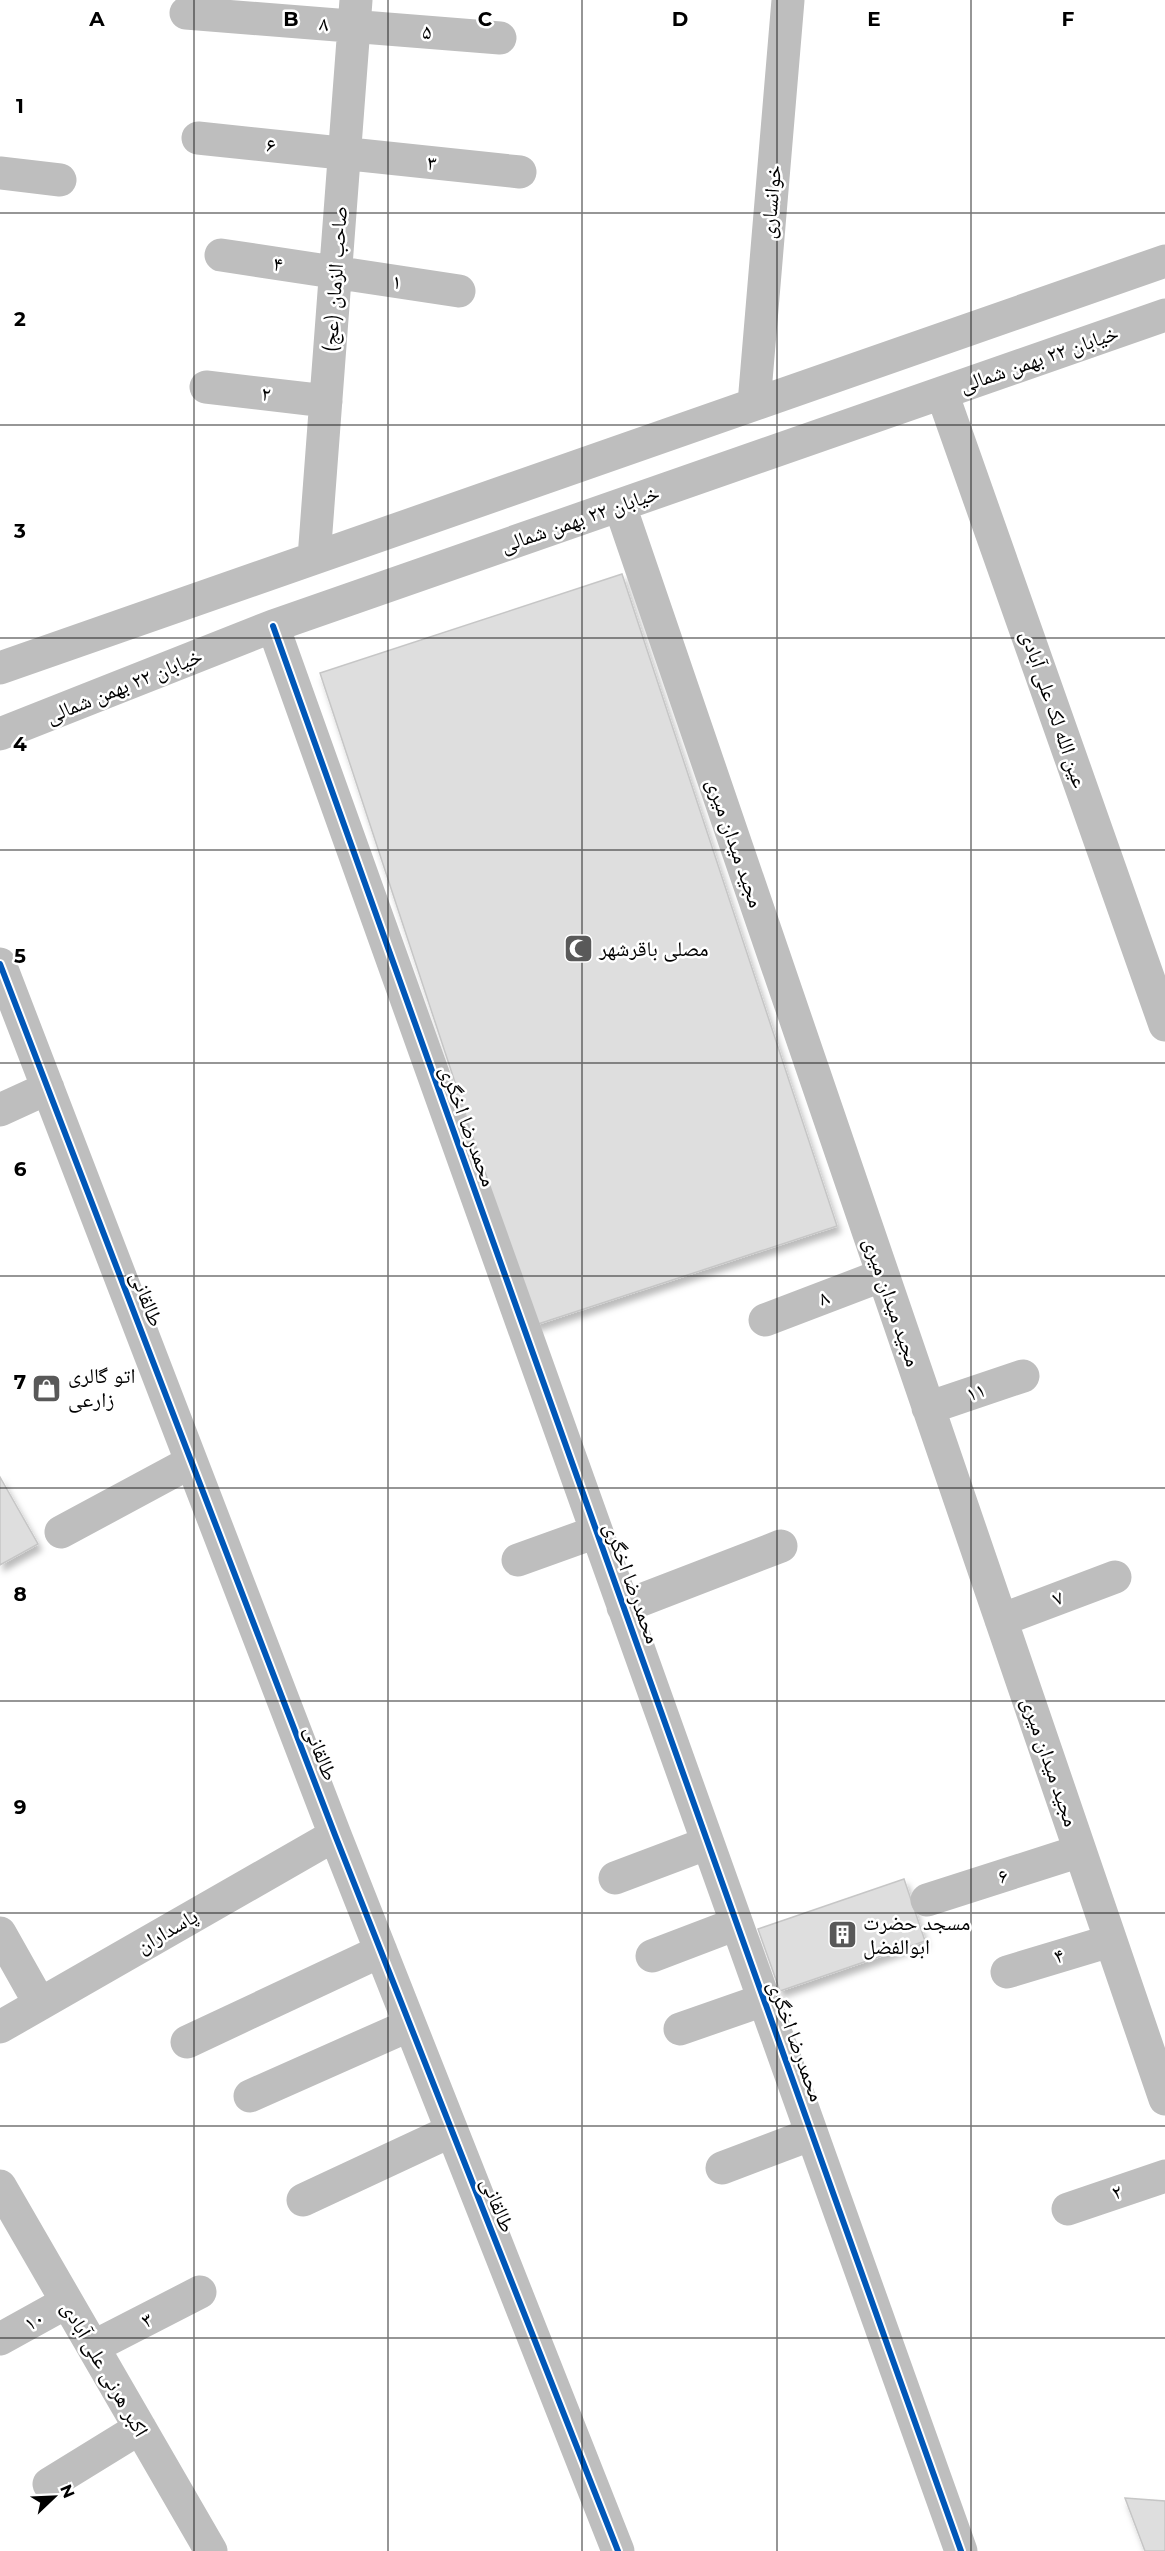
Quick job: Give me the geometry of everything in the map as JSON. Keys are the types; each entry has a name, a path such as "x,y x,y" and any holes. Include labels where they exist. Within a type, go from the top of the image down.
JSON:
{"street":[{"name":"خوانساری","path":"754,404 788,0"},
{"name":"۸","path":"186,13 355,13"},
{"name":"۵","path":"355,13 500,38"},
{"name":"صاحب الزمان (عج)","path":"314,558 355,13"},
{"name":"۶","path":"198,138 345,153"},
{"name":"۳","path":"345,153 520,172"},
{"path":"0,173 60,180"},
{"name":"۴","path":"221,255 335,273"},
{"path":"0,668 1165,261"},
{"name":"۱","path":"335,273 459,291"},
{"name":"خیابان ۲۲ بهمن شمالی","path":"0,735 273,626 1165,315"},
{"name":"۲","path":"206,387 326,401"},
{"name":"عین الله لک علی آبادی","path":"942,393 1165,1025"},
{"name":"مجید میدان میری","path":"620,506 1110,1941 1157,2052 1165,2100"},
{"name":"محمدرضا اخگری","path":"273,626 961,2551"},
{"name":"طالقانی","path":"0,964 335,1835 618,2551"},
{"path":"0,1110 48,1088"},
{"name":"۸","path":"765,1320 883,1275"},
{"name":"۱۱","path":"928,1408 1023,1376"},
{"path":"61,1532 191,1462"},
{"path":"518,1560 596,1532"},
{"path":"623,1607 781,1546"},
{"name":"۷","path":"1001,1620 1115,1577"},
{"name":"پاسداران","path":"0,2027 335,1835"},
{"path":"615,1878 708,1843"},
{"name":"۶","path":"927,1900 1080,1851"},
{"path":"652,1956 736,1924"},
{"path":"0,1933 40,2004"},
{"name":"۴","path":"1007,1972 1110,1941"},
{"path":"187,2042 381,1951"},
{"path":"680,2029 764,2000"},
{"path":"250,2096 410,2025"},
{"path":"303,2200 451,2131"},
{"path":"722,2168 812,2134"},
{"name":"۲","path":"1068,2209 1165,2176"},
{"name":"اکبر هرنی علی آبادی","path":"0,2186 140,2428 200,2547"},
{"name":"۳","path":"93,2347 200,2292"},
{"name":"۱۰","path":"0,2339 67,2302"},
{"path":"48,2484 140,2428"}],"building":[{"name":"مصلی باقرشهر","path":"622,574 837,1226 535,1325 320,673"},
{"path":"0,1477 38,1544 0,1565"},
{"name":"مسجد حضرت ابوالفضل","path":"904,1879 925,1941 780,1991 758,1929"},
{"path":"1125,2498 1165,2501 1165,2551 1145,2551"}],"cycle path":[{"path":"273,626 961,2551"},
{"path":"0,964 335,1835 618,2551"}],"place":[{"name":"مصلی باقرشهر","path":"578,949"},
{"name":"اتو گالری زارعی","path":"47,1388"},
{"name":"مسجد حضرت ابوالفضل","path":"842,1935"}]}
